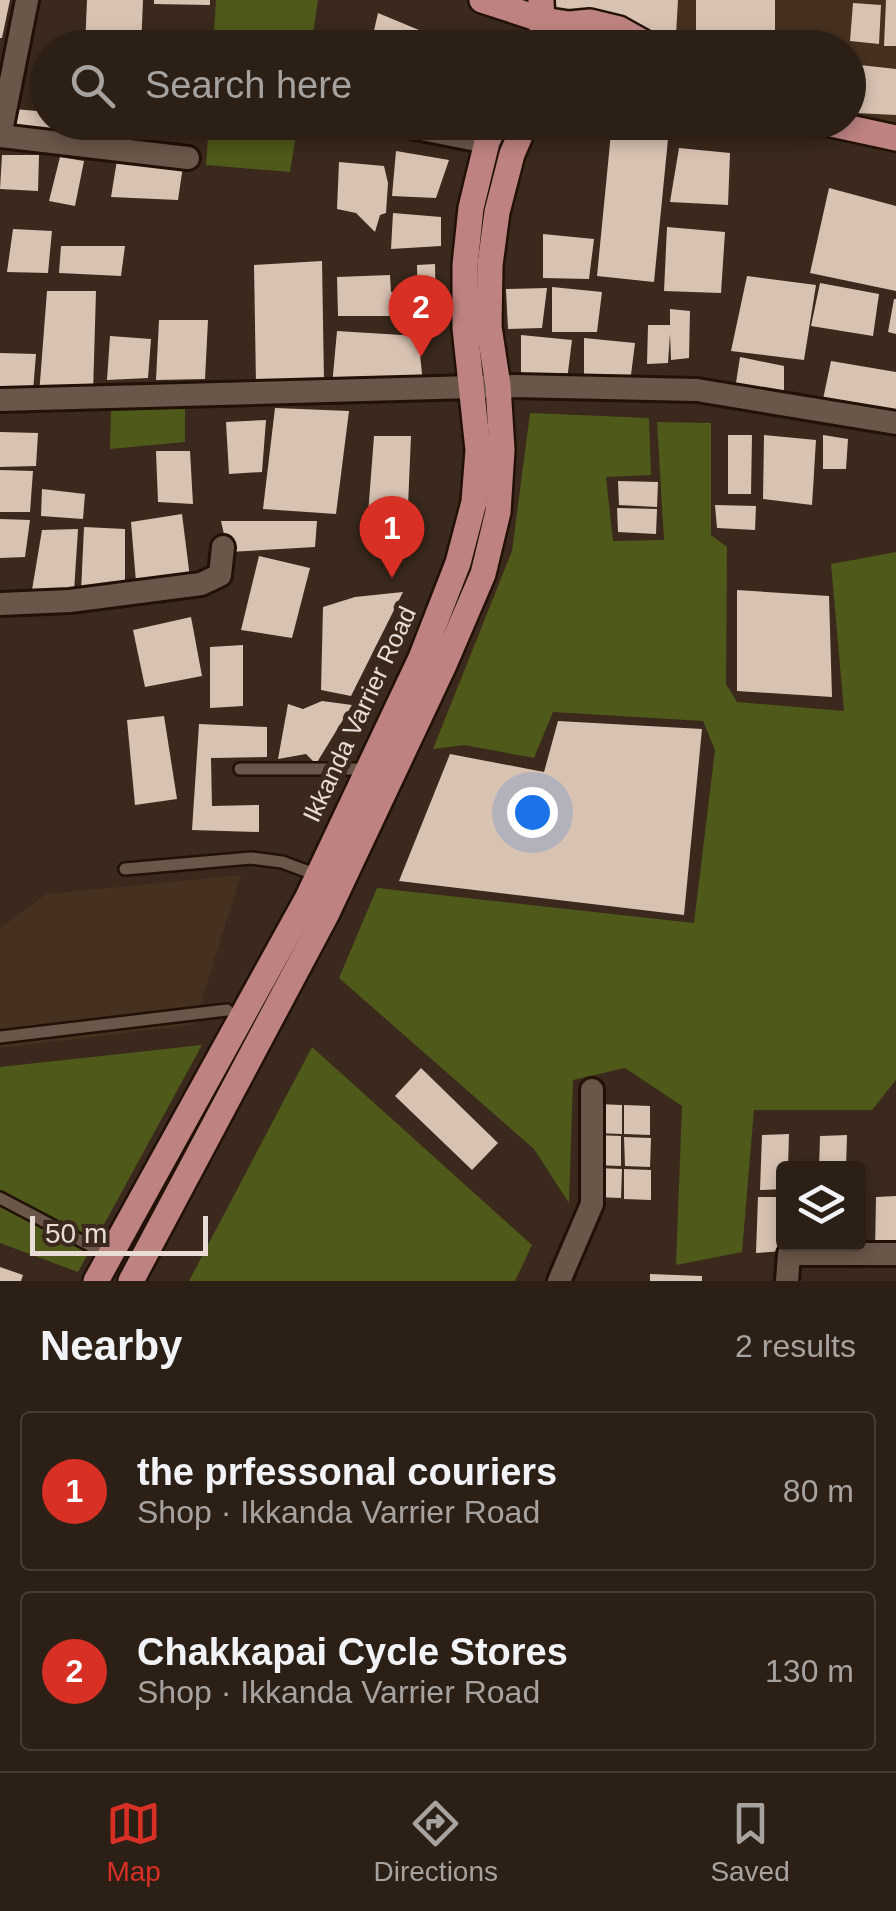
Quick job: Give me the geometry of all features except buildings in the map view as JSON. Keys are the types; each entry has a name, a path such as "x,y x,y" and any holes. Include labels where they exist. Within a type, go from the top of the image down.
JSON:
{"main road":[{"path":"482,0 542,10 569,24 590,22 621,30"},
{"path":"866,132 896,138"},
{"name":"Ikkanda Varrier Road","path":"131,1281 327,913 482,574 498,512 502,450 465,328 465,265 471,208 490,140"},
{"name":"Ikkanda Varrier Road","path":"96,1281 318,876 421,658 458,564 474,502 497,212 518,140"}],"street":[{"path":"28,0 0,136 30,140"},
{"path":"34,140 188,158"},
{"path":"0,400 486,387 697,390 896,423"},
{"path":"0,604 70,602 200,584 220,574 223,547"},
{"path":"559,1281 592,1204 592,1090"},
{"path":"787,1281 790,1254 896,1254"}],"lane":[{"path":"240,769 368,769"},
{"path":"125,869 251,858 282,862 318,876"},
{"path":"0,1037 228,1010"},
{"path":"0,1198 110,1256"}],"shaded area":[{"path":"678,0 896,0 896,123 866,115 866,30 676,30"},
{"path":"241,875 194,1025 0,1048 0,928 46,894"}],"green space":[{"path":"216,0 318,0 314,30 214,30"},
{"path":"208,140 295,140 290,172 206,165"},
{"path":"111,407 185,407 185,442 110,449"},
{"path":"530,413 649,418 651,475 606,477 613,541 664,540 657,422 711,423 711,535 727,547 726,684 737,702 844,711 831,564 896,552 896,1080 872,1110 754,1110 742,1252 676,1265 682,1106 625,1068 573,1080 569,1203 534,1149 339,978 377,888 694,923 715,750 703,721 553,712 534,758 464,745 433,749 512,551"},
{"path":"202,1045 78,1272 0,1243 0,1067"},
{"path":"312,1047 532,1245 515,1281 189,1281"}],"place":[{"name":"Chakkapai Cycle Stores","path":"421,357"},
{"name":"the prfessonal couriers","path":"392,578"}]}
